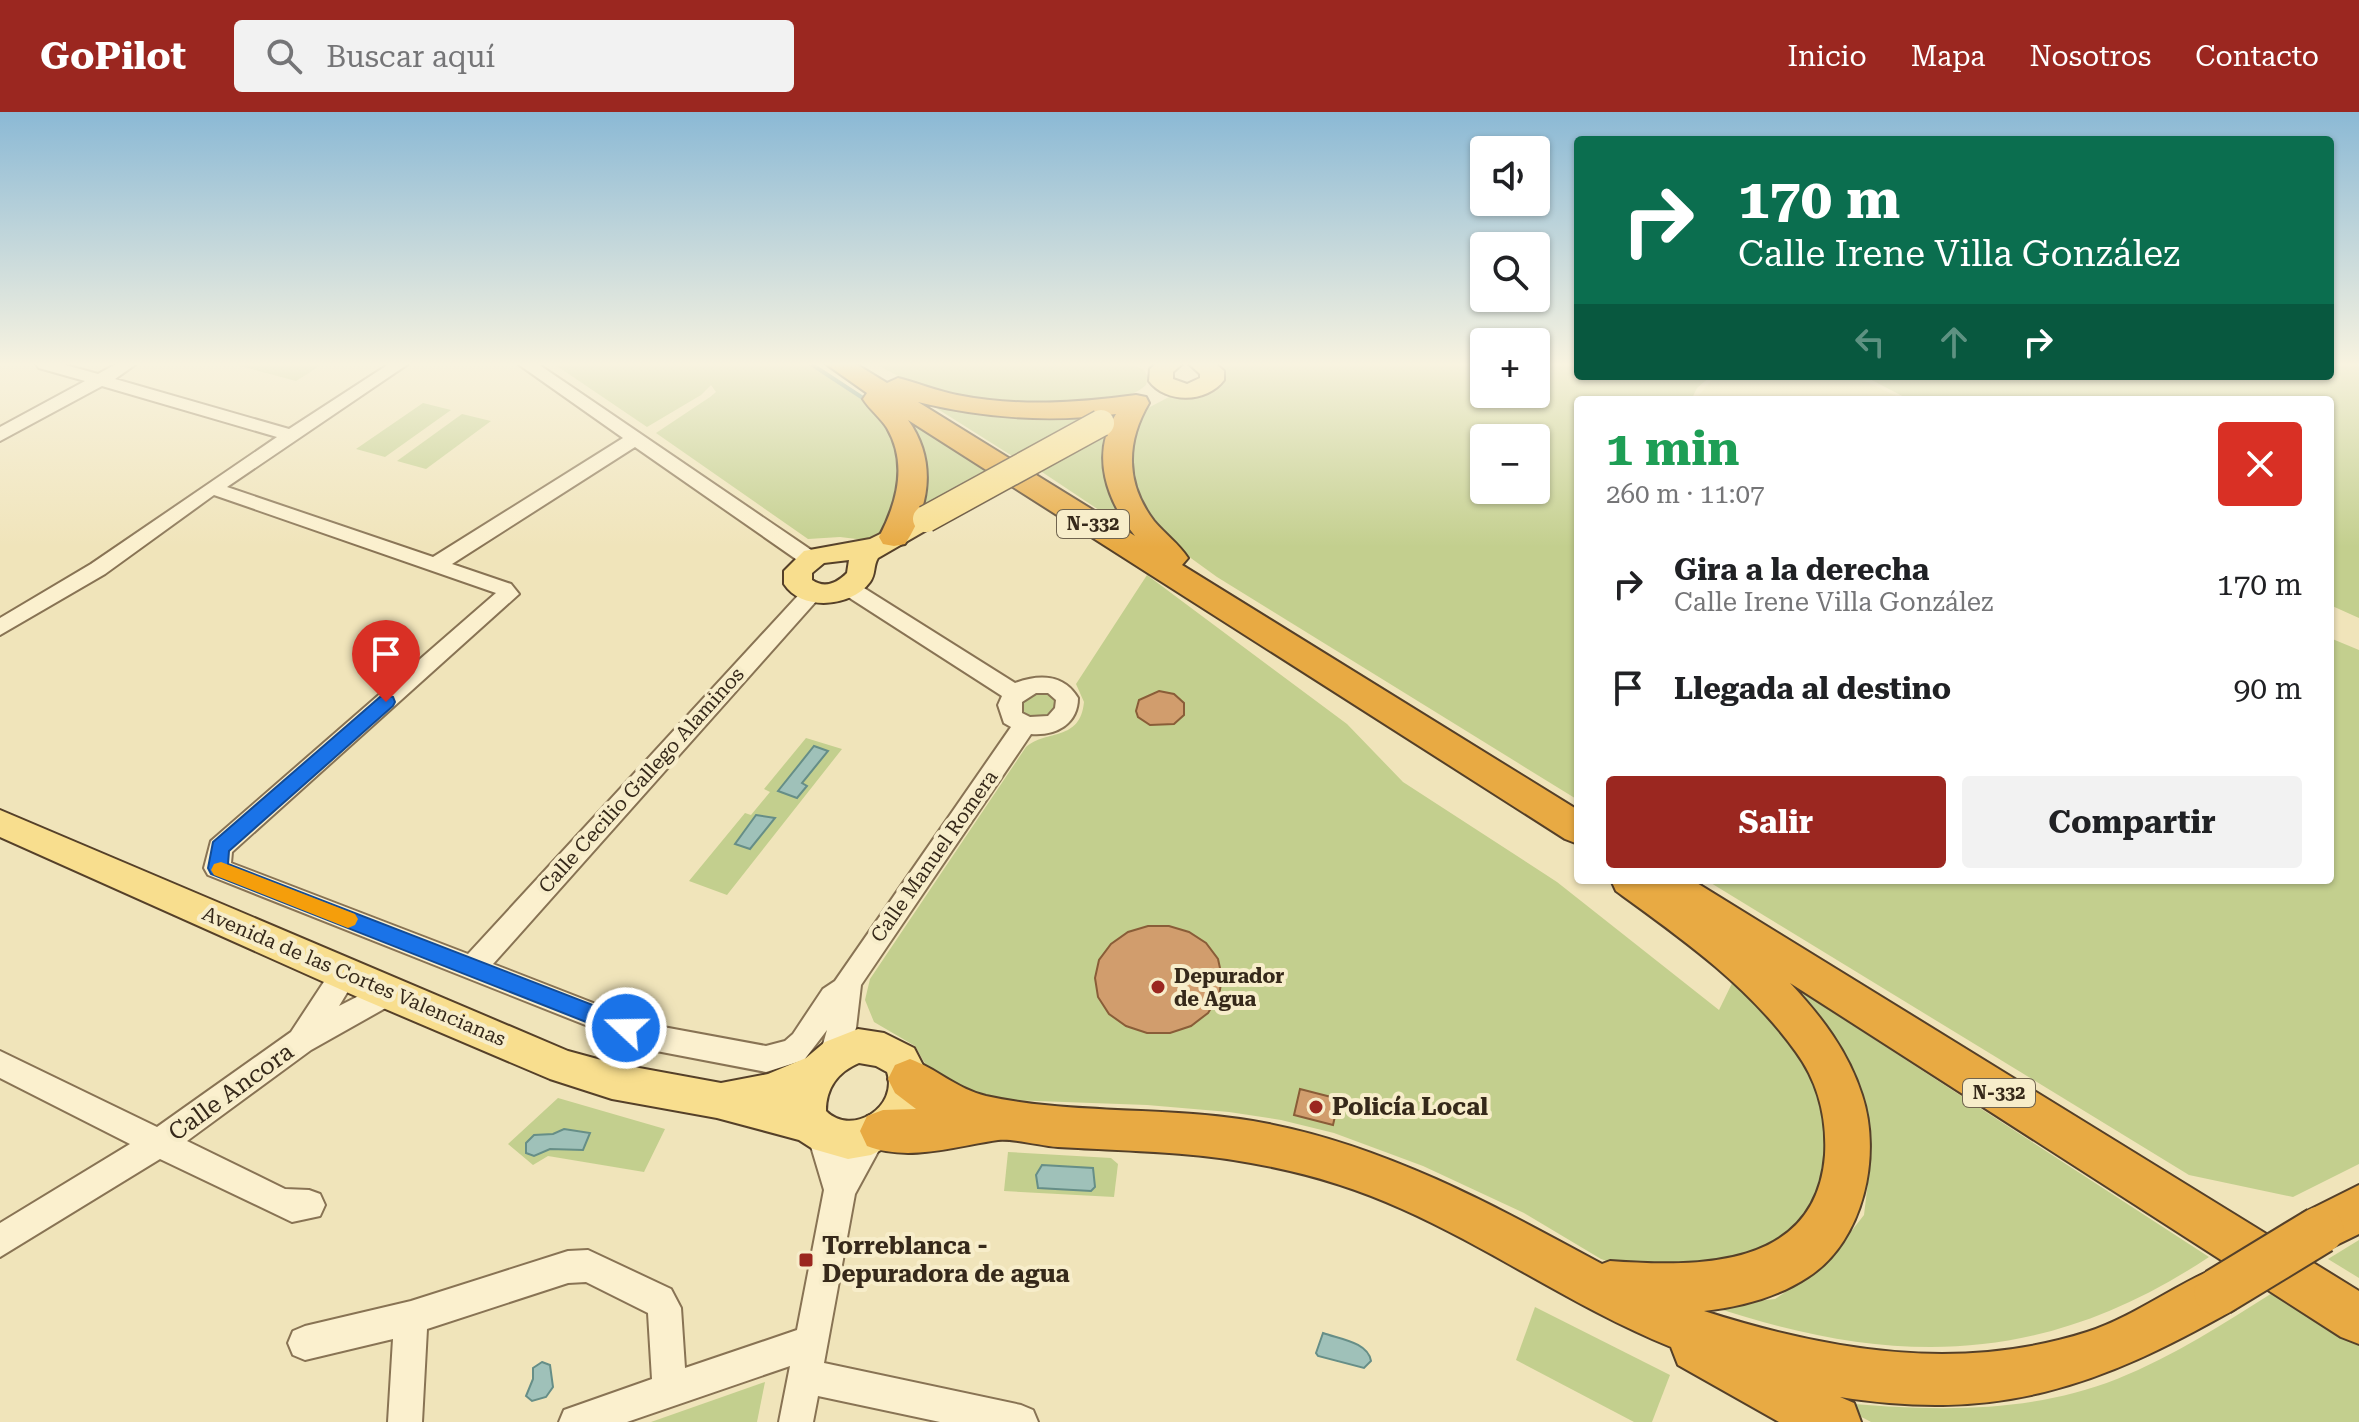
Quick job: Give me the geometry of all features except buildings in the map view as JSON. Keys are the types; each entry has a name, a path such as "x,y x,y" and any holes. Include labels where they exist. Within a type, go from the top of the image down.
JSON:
{"highway":[{"path":"866,558 904,519 914,483 914,461 899,425"},
{"name":"N-332","path":"936,425 1574,826"},
{"path":"1125,425 1116,456 1119,488 1137,522 1155,543 1305,647 1347,683"},
{"path":"1504,782 1542,817 1574,840"},
{"path":"1593,1284 1703,1288 1735,1284 1787,1264 1809,1248 1828,1226 1844,1184 1848,1154 1847,1125 1840,1096 1831,1070 1813,1040 1765,987 1724,951 1635,884"},
{"name":"N-332","path":"1666,884 2352,1313"},
{"path":"910,1079 947,1106 1006,1121 1210,1136 1283,1148 1325,1159 1421,1193 1653,1315 1738,1347 1852,1374 1949,1381 2022,1372 2083,1358 2143,1335 2339,1219"},
{"path":"877,1134 1006,1121"},
{"path":"1653,1315 1710,1356 1835,1422"}],"main road":[{"path":"866,558 829,552 810,559 802,564 796,578 798,584 812,593 831,594 866,558 926,519 1097,425"},
{"name":"Avenida de las Cortes Valencianas","path":"0,823 564,1067 612,1081 717,1100 818,1129"},
{"path":"892,1053 907,1068 910,1079 907,1102 893,1122 877,1134 845,1140 818,1129 805,1105 809,1082 829,1056 892,1053"},
{"name":"Avenida de las Cortes Valencianas","path":"717,1100 771,1091 829,1056"}],"street":[{"path":"0,435 18,425"},
{"path":"257,425 291,435"},
{"path":"0,628 98,569 306,425"},
{"path":"617,425 784,544 810,559"},
{"path":"435,565 636,438"},
{"path":"212,488 504,589 507,596 220,848 217,868 646,1036 766,1059 829,1056"},
{"path":"866,558 1015,694"},
{"name":"Calle Cecilio Gallego Alaminos","path":"472,968 812,593"},
{"path":"1030,686 1056,687 1067,698 1066,711 1054,723 1035,727 1025,725 1009,711 1015,694 1030,686"},
{"name":"Calle Manuel Romera","path":"846,999 1025,725"},
{"name":"Calle Ancora","path":"301,1041 345,973"},
{"name":"Calle Ancora","path":"0,1241 161,1142 301,1041 388,993"},
{"path":"833,997 846,999 829,1056 803,1043 833,997"},
{"name":"Calle Ancora","path":"0,1064 287,1206 309,1205"},
{"path":"818,1129 840,1190"},
{"path":"796,1422 840,1190 877,1134"},
{"path":"305,1343 411,1318 568,1267 588,1266 659,1301 664,1308 670,1390"},
{"path":"405,1422 411,1318"},
{"path":"576,1422 670,1390 808,1359 1021,1422"}],"green space":[{"path":"391,425 430,425 385,457 356,449"},
{"path":"447,425 485,425 426,469 397,461"},
{"path":"668,425 888,425 905,478 881,535 878,533 865,540 840,537 808,539 656,433"},
{"path":"908,425 916,425 992,474 919,514"},
{"path":"963,425 1078,425 1017,459"},
{"path":"1111,425 1118,425 1138,536 1036,468"},
{"path":"1138,425 1470,425 1470,504 1550,504 1550,425 1574,425 1574,798 1217,577 1170,543 1145,510 1126,460"},
{"path":"2334,425 2359,425 2359,618 2334,607"},
{"path":"1147,575 1347,724 1403,782 1557,882 1719,1010 1737,973 1772,1006 1835,1121 1818,1212 1746,1266 1639,1272 1601,1259 1524,1213 1423,1166 1334,1133 1229,1112 1147,1105 980,1099 932,1076 915,1046 874,1022 865,1000 870,979 1026,747 1061,733 1076,723 1084,702 1076,684"},
{"path":"2334,640 2359,650 2359,1164 2293,1197 2189,1175 1713,884 2334,884"},
{"path":"1045,691 1055,696 1059,704 1049,717 1036,720 1020,713 1019,701 1027,694"},
{"path":"806,738 842,749 727,895 689,881 745,813 751,815 770,792 764,789"},
{"path":"1786,982 2209,1257 2147,1293 2087,1320 2027,1337 1966,1346 1905,1346 1843,1340 1778,1326 1711,1306 1775,1299 1824,1266 1864,1215 1871,1157 1859,1088"},
{"path":"558,1098 665,1129 644,1172 548,1156 533,1165 508,1144"},
{"path":"1008,1152 1111,1158 1118,1164 1114,1197 1004,1191"},
{"path":"2359,1240 2359,1278 2328,1259"},
{"path":"2277,1290 2359,1343 2359,1422 1871,1422 1833,1402 1905,1407 1976,1407 2048,1399 2083,1391 2159,1360"},
{"path":"1535,1307 1670,1375 1652,1422 1634,1422 1516,1360"},
{"path":"765,1382 757,1422 651,1422"}],"water":[{"path":"814,746 828,751 802,783 807,786 797,798 778,791"},
{"path":"756,815 775,818 750,849 735,844"},
{"path":"564,1129 590,1133 583,1150 550,1149 534,1156 526,1153 526,1143 534,1135 553,1134"},
{"path":"1042,1165 1093,1168 1095,1187 1091,1191 1038,1188 1036,1175"},
{"path":"1323,1333 1359,1345 1371,1361 1364,1368 1318,1356 1316,1353"},
{"path":"542,1362 550,1365 553,1387 546,1397 532,1401 526,1396 533,1379 533,1368"}],"slow traffic":[{"path":"221,870 348,919"}],"place":[{"name":"Depurador de Agua","path":"1158,987"},
{"name":"Policía Local","path":"1316,1107"},
{"name":"Torreblanca - Depuradora de agua","path":"806,1260"}],"route":[{"path":"386,702 220,848 217,868 626,1028"}]}
